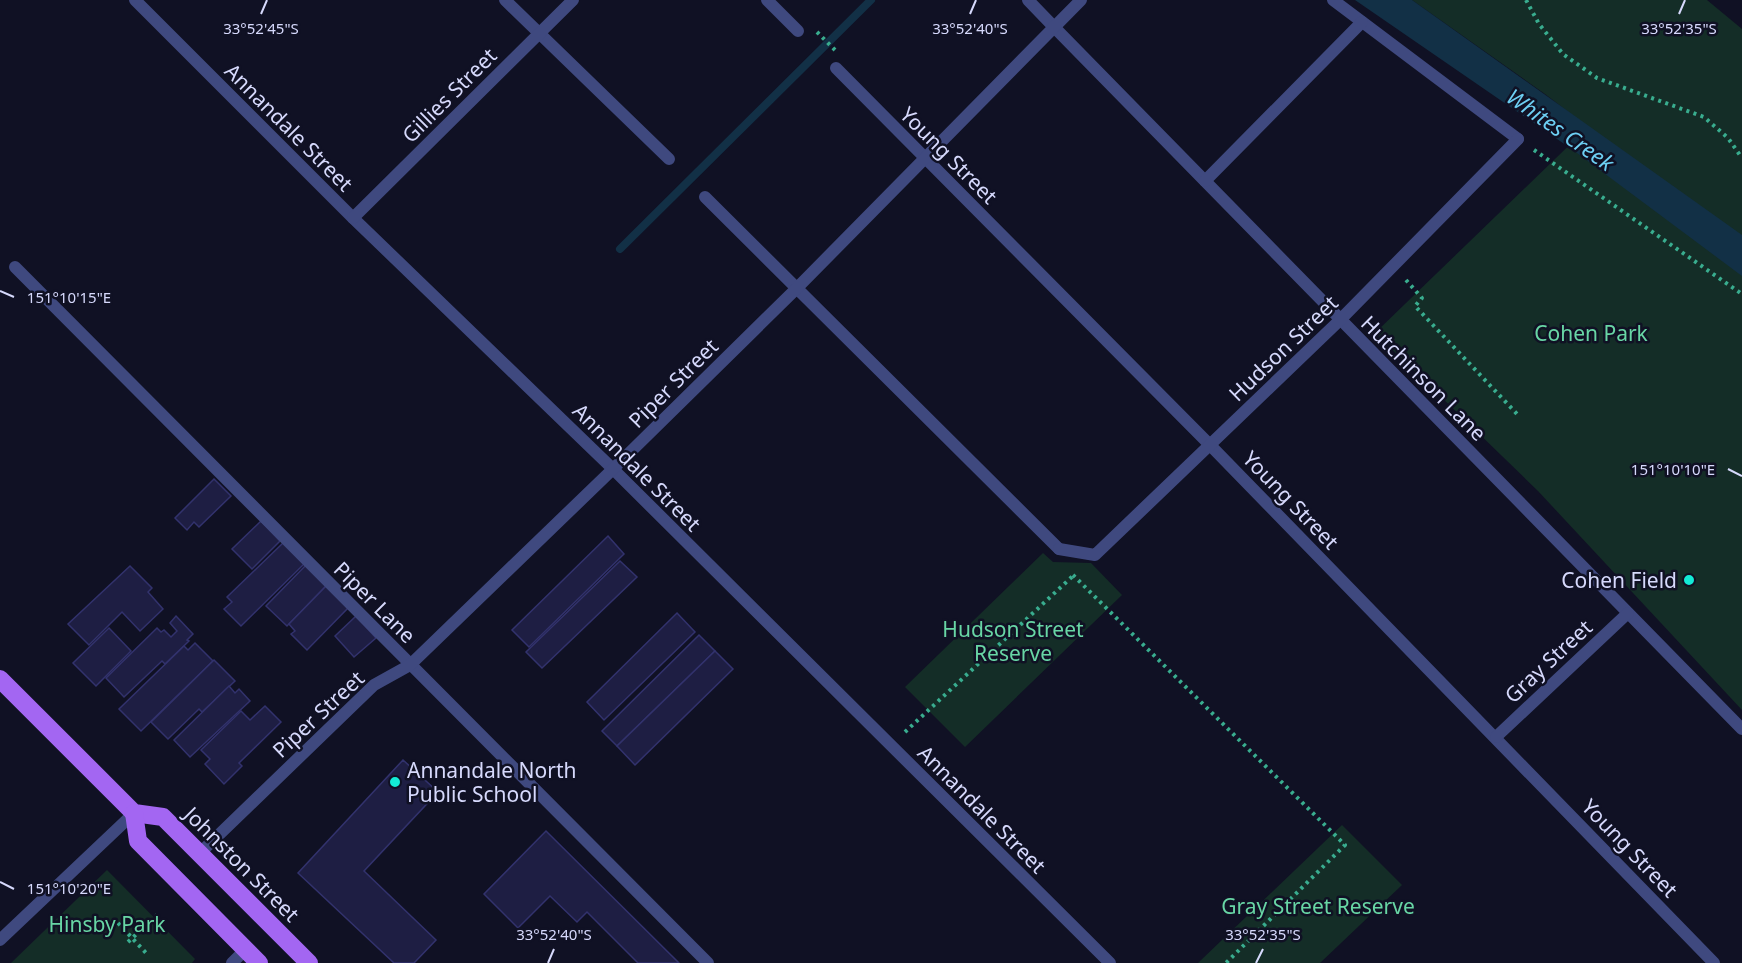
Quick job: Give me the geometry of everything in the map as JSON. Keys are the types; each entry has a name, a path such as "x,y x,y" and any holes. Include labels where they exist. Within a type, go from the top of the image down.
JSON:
{"main road":[{"path":"0,679 134,813 138,842 259,963"},
{"name":"Johnston Street","path":"134,813 163,818 309,963"}],"street":[{"name":"Annandale Street","path":"135,0 352,218 613,470 1110,963"},
{"path":"505,0 669,159"},
{"name":"Gillies Street","path":"352,218 573,0"},
{"path":"767,0 798,31"},
{"name":"Hutchinson Lane","path":"1028,0 1742,729"},
{"name":"Piper Street","path":"200,853 374,685 410,665 613,470 796,289 1081,0"},
{"path":"1333,0 1518,139"},
{"path":"1205,181 1362,22"},
{"name":"Young Street","path":"836,68 1210,445 1714,963"},
{"name":"Hudson Street","path":"1095,555 1340,320 1518,139"},
{"path":"705,197 1059,549 1095,555"},
{"name":"Piper Lane","path":"15,267 708,963"},
{"name":"Gray Street","path":"1496,737 1628,613"},
{"path":"0,940 134,813"},
{"path":"232,963 246,950"}],"path":[{"path":"1526,0 1539,24 1563,54 1597,78 1704,117 1728,138 1742,158"},
{"path":"798,31 817,32 836,50 836,68"},
{"path":"1518,139 1742,294"},
{"path":"1418,292 1422,298 1415,306 1518,415"},
{"path":"891,745 1095,555"},
{"path":"1073,575 1345,845 1226,963"},
{"path":"128,942 158,915"},
{"path":"118,923 147,954"}],"green space":[{"name":"Cohen Park","path":"1412,0 1707,0 1742,29 1742,710 1538,491 1375,333 1588,127"},
{"name":"Hudson Street Reserve","path":"1043,553 1053,562 1091,563 1122,595 965,747 905,687"},
{"name":"Gray Street Reserve","path":"1342,825 1402,885 1320,963 1198,963"},
{"name":"Hinsby Park","path":"107,870 195,959 192,963 11,963"}],"water":[{"name":"Whites Creek","path":"1355,0 1412,0 1742,235 1742,276 1573,150"}],"building":[{"path":"214,479 231,496 199,527 194,522 187,530 175,518"},
{"path":"261,521 280,541 252,569 232,549"},
{"path":"608,536 624,554 529,647 512,630"},
{"path":"284,542 304,564 241,626 224,609 232,602 227,597"},
{"path":"620,561 637,577 542,668 526,652"},
{"path":"306,565 327,585 287,626 266,606"},
{"path":"130,566 152,588 148,592 163,609 140,631 122,612 89,645 68,624"},
{"path":"327,585 349,607 307,650 291,634 295,631 289,624"},
{"path":"677,613 695,632 604,720 587,702"},
{"path":"176,616 193,634 187,640 189,641 165,664 162,661 124,697 106,678 157,628 161,632 164,630 171,637 177,631 170,623"},
{"path":"356,616 376,638 354,657 335,636"},
{"path":"109,628 131,651 96,686 73,663"},
{"path":"699,635 715,651 617,746 602,731"},
{"path":"195,643 213,661 141,731 119,709 184,646 188,650"},
{"path":"715,651 733,669 635,765 617,746"},
{"path":"214,660 235,681 202,712 199,709 168,739 151,722"},
{"path":"229,686 235,693 239,689 250,701 190,757 174,740"},
{"path":"265,706 281,722 239,763 242,766 224,784 205,764 210,759 201,750 241,711 250,720"},
{"path":"403,760 438,792 364,871 436,940 414,963 394,963 298,873"},
{"path":"546,831 679,963 638,963 587,912 577,922 550,896 518,928 484,894"}],"waterway":[{"path":"620,249 871,0"}],"place":[{"name":"Cohen Field","path":"1689,580"},
{"name":"Annandale North Public School","path":"395,782"}]}
